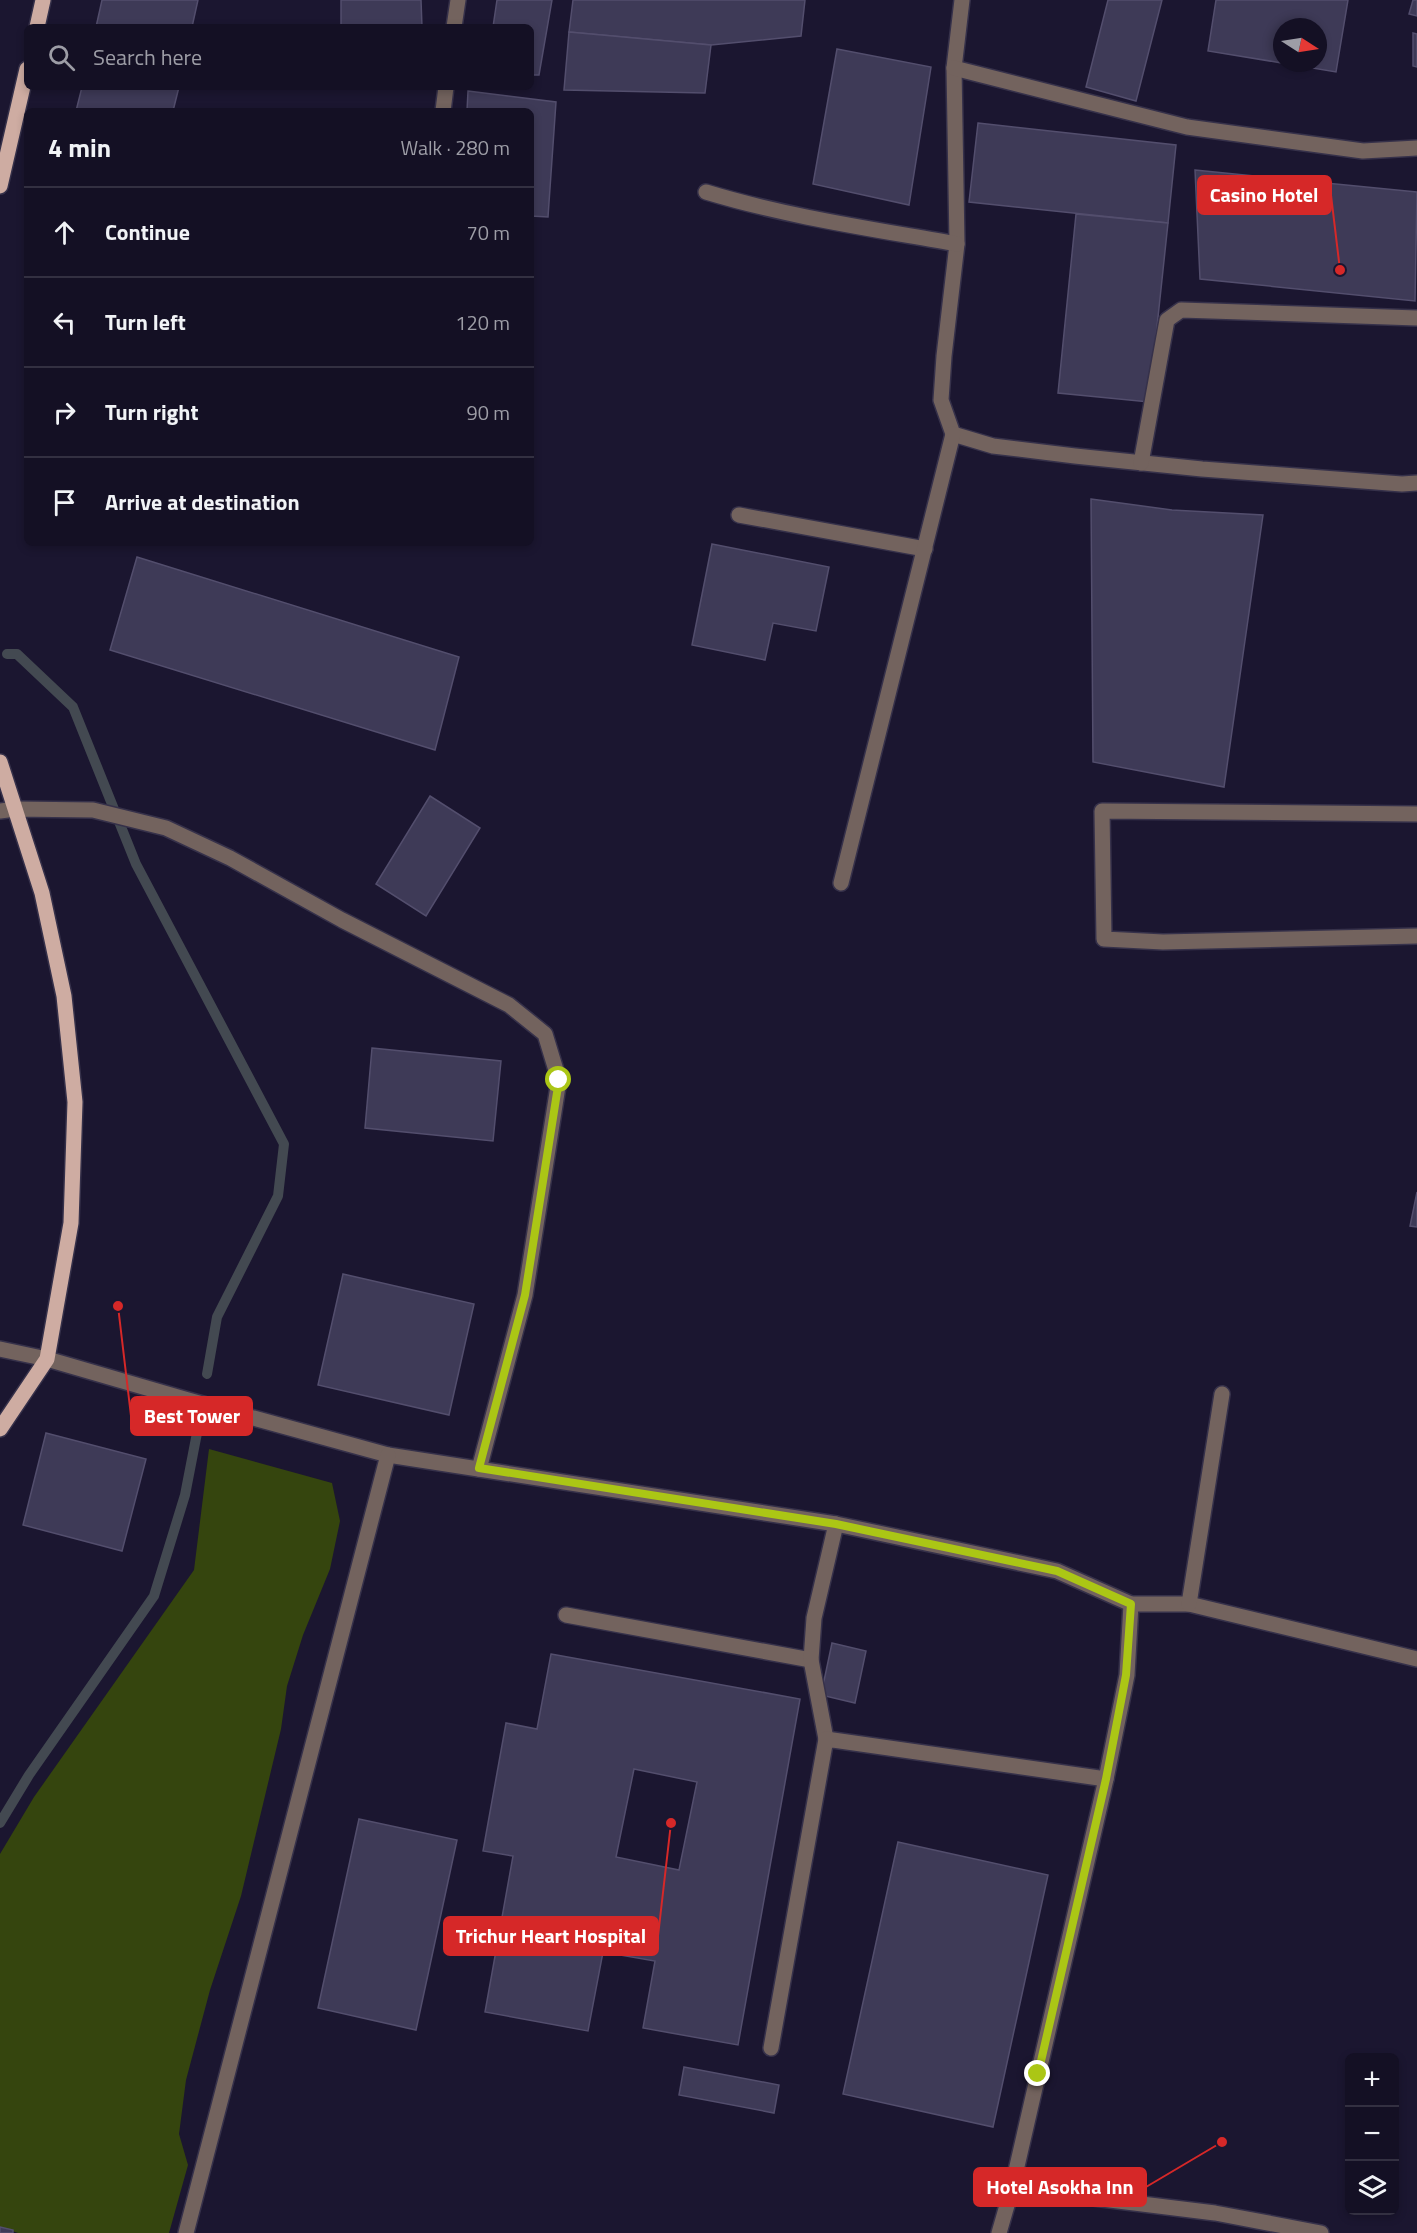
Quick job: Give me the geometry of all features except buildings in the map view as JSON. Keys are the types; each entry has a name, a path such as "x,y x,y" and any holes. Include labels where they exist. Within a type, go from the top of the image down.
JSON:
{"main road":[{"path":"38,24 43,0"},
{"path":"0,186 3,162 24,81"},
{"path":"0,762 8,810 42,893 64,996 75,1102 71,1223 47,1359 0,1429"}],"street":[{"path":"454,24 458,0"},
{"path":"842,883 953,434 941,400 957,244 954,68 962,0"},
{"path":"954,68 1187,127 1363,151 1417,148"},
{"path":"443,108 446,90"},
{"path":"706,192 741,203 818,219 957,244"},
{"path":"1141,463 1167,320 1180,310 1417,318"},
{"path":"953,434 993,446 1141,463 1402,484 1417,483"},
{"path":"739,515 925,549"},
{"path":"8,810 93,810 166,828 230,858 342,921 508,1005 544,1034 559,1080 525,1295 479,1468"},
{"path":"1417,814 1102,811 1104,939 1163,942 1417,936"},
{"path":"0,1349 47,1359 388,1455 836,1524 1057,1571 1131,1604 1189,1604 1417,1659"},
{"path":"1189,1604 1222,1394"},
{"path":"186,2233 388,1455"},
{"path":"771,2048 826,1738 811,1660 814,1618 836,1524"},
{"path":"999,2233 1106,1779 1126,1675 1131,1604"},
{"path":"566,1615 811,1660"},
{"path":"826,1738 1106,1779"},
{"path":"1011,2188 1215,2213 1320,2233"}],"green space":[{"path":"209,1449 332,1483 340,1521 330,1569 303,1635 287,1686 281,1729 241,1896 210,1990 186,2080 179,2134 188,2165 169,2233 18,2233 0,2227 0,1854 34,1797 194,1570"}],"waterway":[{"path":"7,654 17,654 73,707 136,864 284,1144 278,1196 217,1317 207,1374"},
{"path":"0,1823 29,1775 154,1596 185,1495 197,1433"}],"place":[{"name":"Casino Hotel","path":"1340,270"},
{"name":"Best Tower","path":"118,1306"},
{"name":"Trichur Heart Hospital","path":"671,1823"},
{"name":"Hotel Asokha Inn","path":"1222,2142"}],"route":[{"path":"559,1080 525,1295 479,1468 836,1524 1057,1571 1131,1604 1126,1675 1106,1779 1038,2074"}]}
